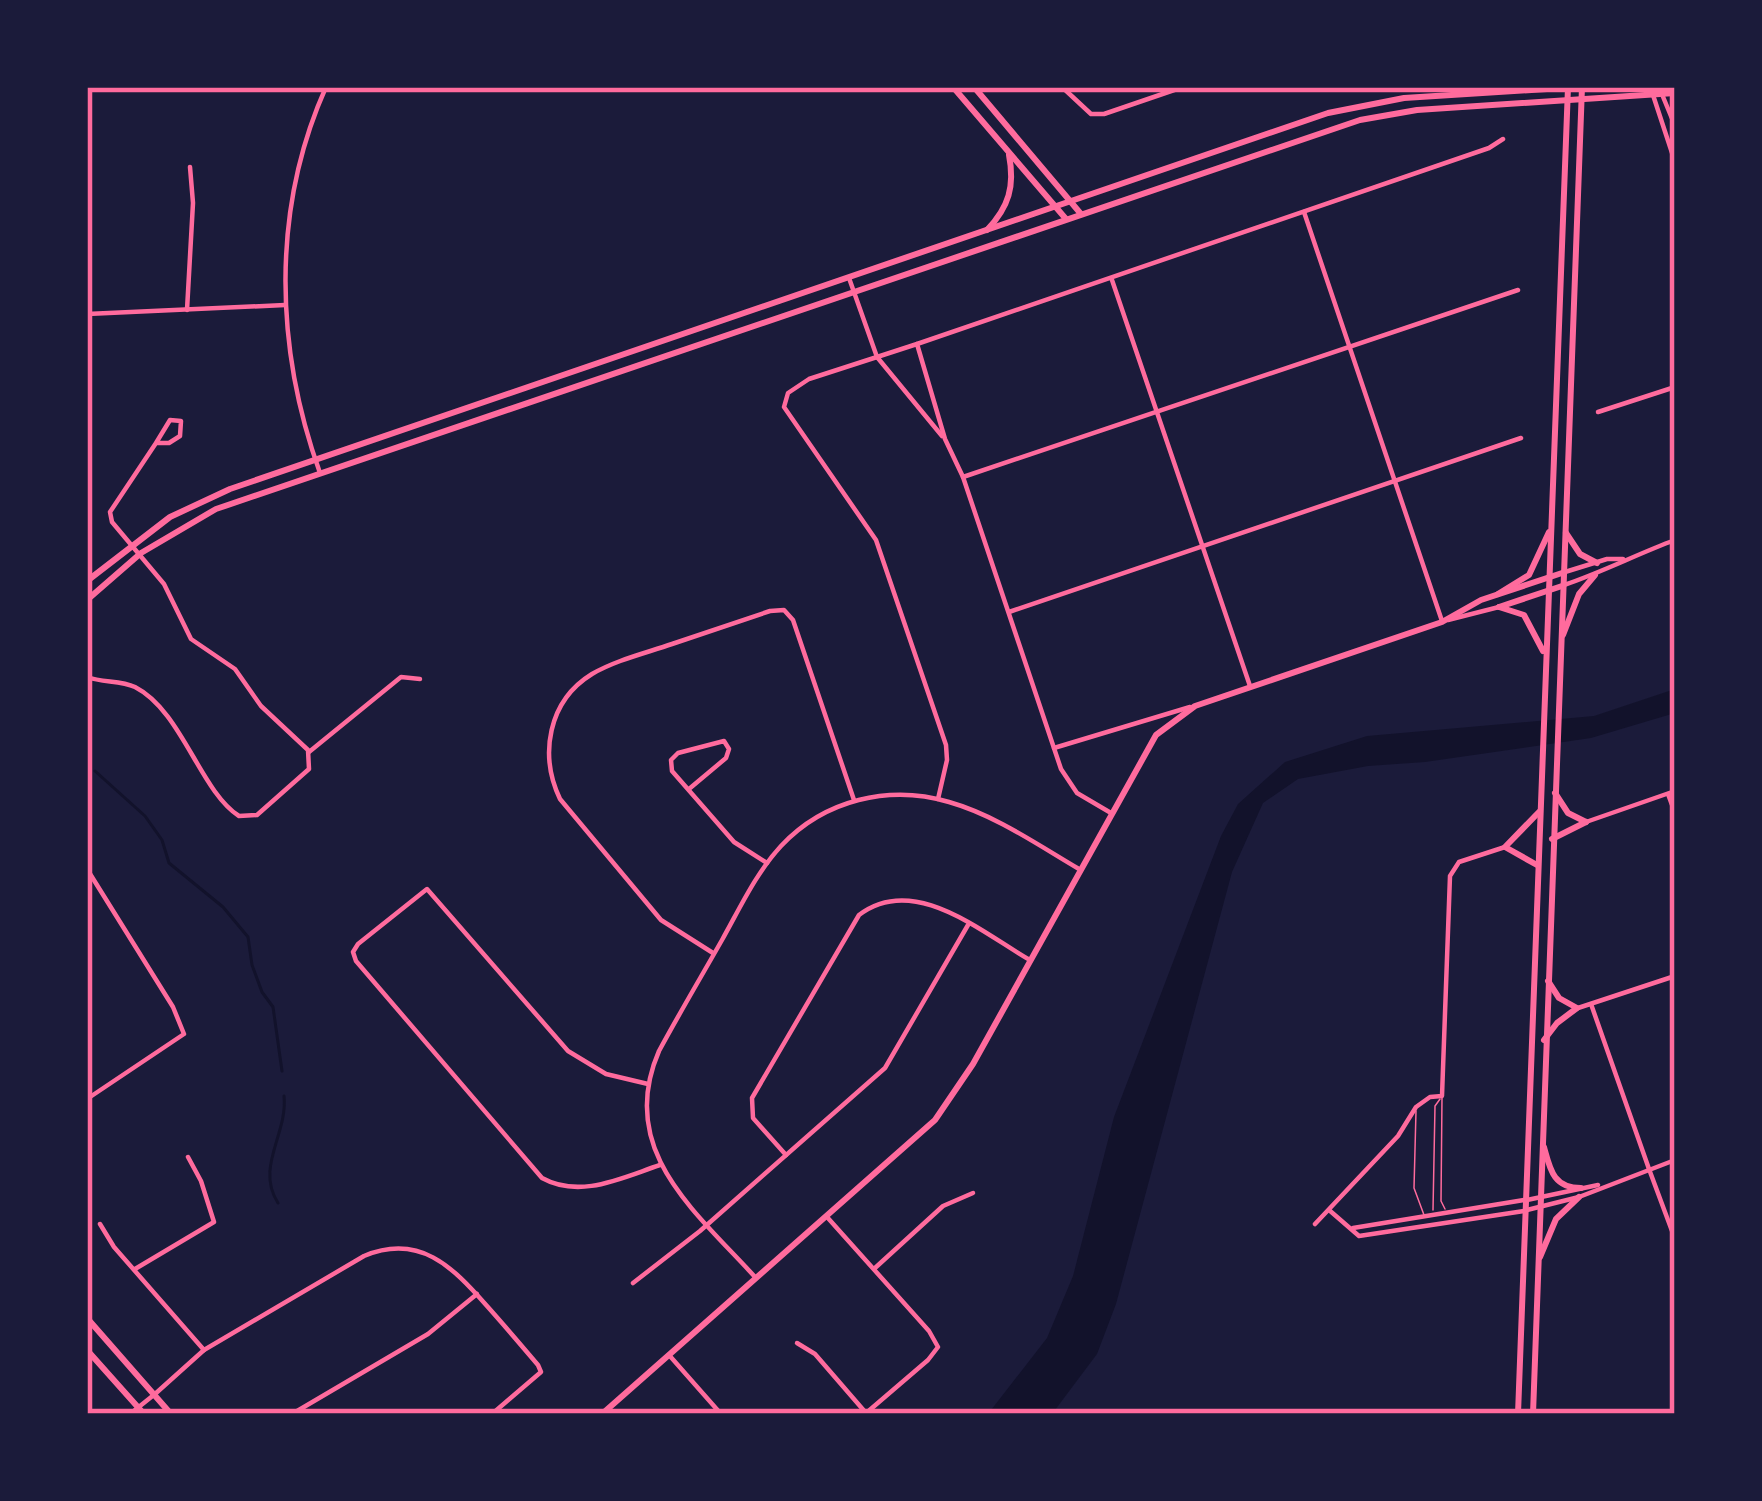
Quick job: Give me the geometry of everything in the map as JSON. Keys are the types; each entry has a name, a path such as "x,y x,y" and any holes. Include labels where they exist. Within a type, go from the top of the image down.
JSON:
{"main road":[{"path":"953,87 1066,219"},
{"path":"974,87 1081,214"},
{"path":"1518,1414 1568,87"},
{"path":"87,581 170,517 218,494 1348,108 1403,98 1580,87 1533,1414"},
{"path":"87,600 141,554 216,509 1388,114 1675,93"},
{"path":"984,232 1007,204 1011,189 1008,152"},
{"path":"602,1414 925,1131 951,1101 1156,735 1196,706 1442,622 1498,594 1528,575 1550,529"},
{"path":"1565,532 1580,554 1597,562"},
{"path":"1498,594 1562,573"},
{"path":"1560,644 1579,594 1595,575"},
{"path":"1498,607 1562,586"},
{"path":"1498,607 1524,615 1545,655"},
{"path":"1554,791 1568,813 1586,823"},
{"path":"1537,865 1504,847 1539,812"},
{"path":"1552,839 1586,823"},
{"path":"1544,1041 1577,1008 1555,994 1546,978"},
{"path":"1537,1266 1556,1220 1580,1192 1554,1178 1541,1137"},
{"path":"87,1318 171,1414"},
{"path":"87,1350 141,1411"}],"street":[{"path":"320,473 292,375 285,305 294,191 326,87"},
{"path":"1062,87 1091,115 1183,87"},
{"path":"1658,91 1675,124"},
{"path":"1658,91 1675,162"},
{"path":"938,799 946,745 876,540 784,407 788,392 809,379 1112,280 1489,148 1503,139"},
{"path":"187,310 193,203 190,167"},
{"path":"1304,212 1442,622 1498,607"},
{"path":"87,215 87,243"},
{"path":"849,278 877,357 945,439"},
{"path":"1112,280 1250,686"},
{"path":"963,477 1518,290"},
{"path":"87,314 285,305"},
{"path":"917,344 945,439 963,477 1054,748 1072,787 1111,813"},
{"path":"1598,412 1675,387"},
{"path":"87,677 128,685 145,694 186,741 238,815 257,815 304,776 310,765 309,752 262,706 235,669 191,639 164,584 112,522 110,512 170,420 181,421 177,440 156,443"},
{"path":"1007,613 1521,438"},
{"path":"1562,586 1675,540"},
{"path":"1562,573 1624,559"},
{"path":"714,953 661,920 560,799 550,768 550,736 560,707 577,685 608,667 784,610 793,620 854,800"},
{"path":"309,752 401,677 420,679"},
{"path":"1054,748 1196,706"},
{"path":"689,789 728,755 724,741 715,740 672,757 670,768 734,842 767,862"},
{"path":"1586,823 1671,792 1675,813"},
{"path":"756,1279 660,1165 648,1126 648,1084 659,1052 767,862 798,831 854,800 896,795 938,799 990,818 1079,869"},
{"path":"1315,1224 1398,1136 1416,1107 1430,1097 1442,1096 1450,877 1459,862 1504,847"},
{"path":"87,869 173,1007 184,1034 87,1099"},
{"path":"648,1084 605,1074 568,1051 427,889 353,952 542,1178 562,1187 582,1188 660,1165"},
{"path":"786,1155 756,1123 751,1103 849,926 872,907 903,898 927,903 1030,960"},
{"path":"632,1283 707,1225 885,1068 968,925"},
{"path":"1577,1008 1675,976"},
{"path":"1591,1004 1675,1239"},
{"path":"134,1270 214,1222 188,1157"},
{"path":"1329,1210 1359,1236 1524,1210 1675,1160"},
{"path":"874,1268 943,1206 973,1193"},
{"path":"1350,1229 1524,1201 1539,1203"},
{"path":"1434,1214 1440,1223"},
{"path":"797,1342 814,1354 866,1413 938,1347 827,1217"},
{"path":"100,1224 204,1351"},
{"path":"130,1414 141,1411 204,1351 364,1256 409,1248 435,1256 457,1271 541,1372 492,1414"},
{"path":"292,1414 428,1334 477,1294"},
{"path":"669,1354 721,1414"}],"lane":[{"path":"1442,1096 1441,1201 1447,1212"},
{"path":"1434,1214 1435,1114 1442,1096"},
{"path":"1416,1107 1414,1188 1424,1215 1440,1223"}],"shaded area":[{"path":"1675,689 1675,713 1591,738 1298,779 1263,803 1232,872 1116,1304 1097,1354 1052,1414 988,1414 1047,1338 1073,1276 1114,1117 1221,836 1238,804 1285,762 1367,736 1594,716"}],"waterway":[{"path":"95,771 145,816 162,840 169,863 223,907 248,937 252,965 273,1007 282,1071"},
{"path":"278,1203 270,1176 284,1096"}]}
